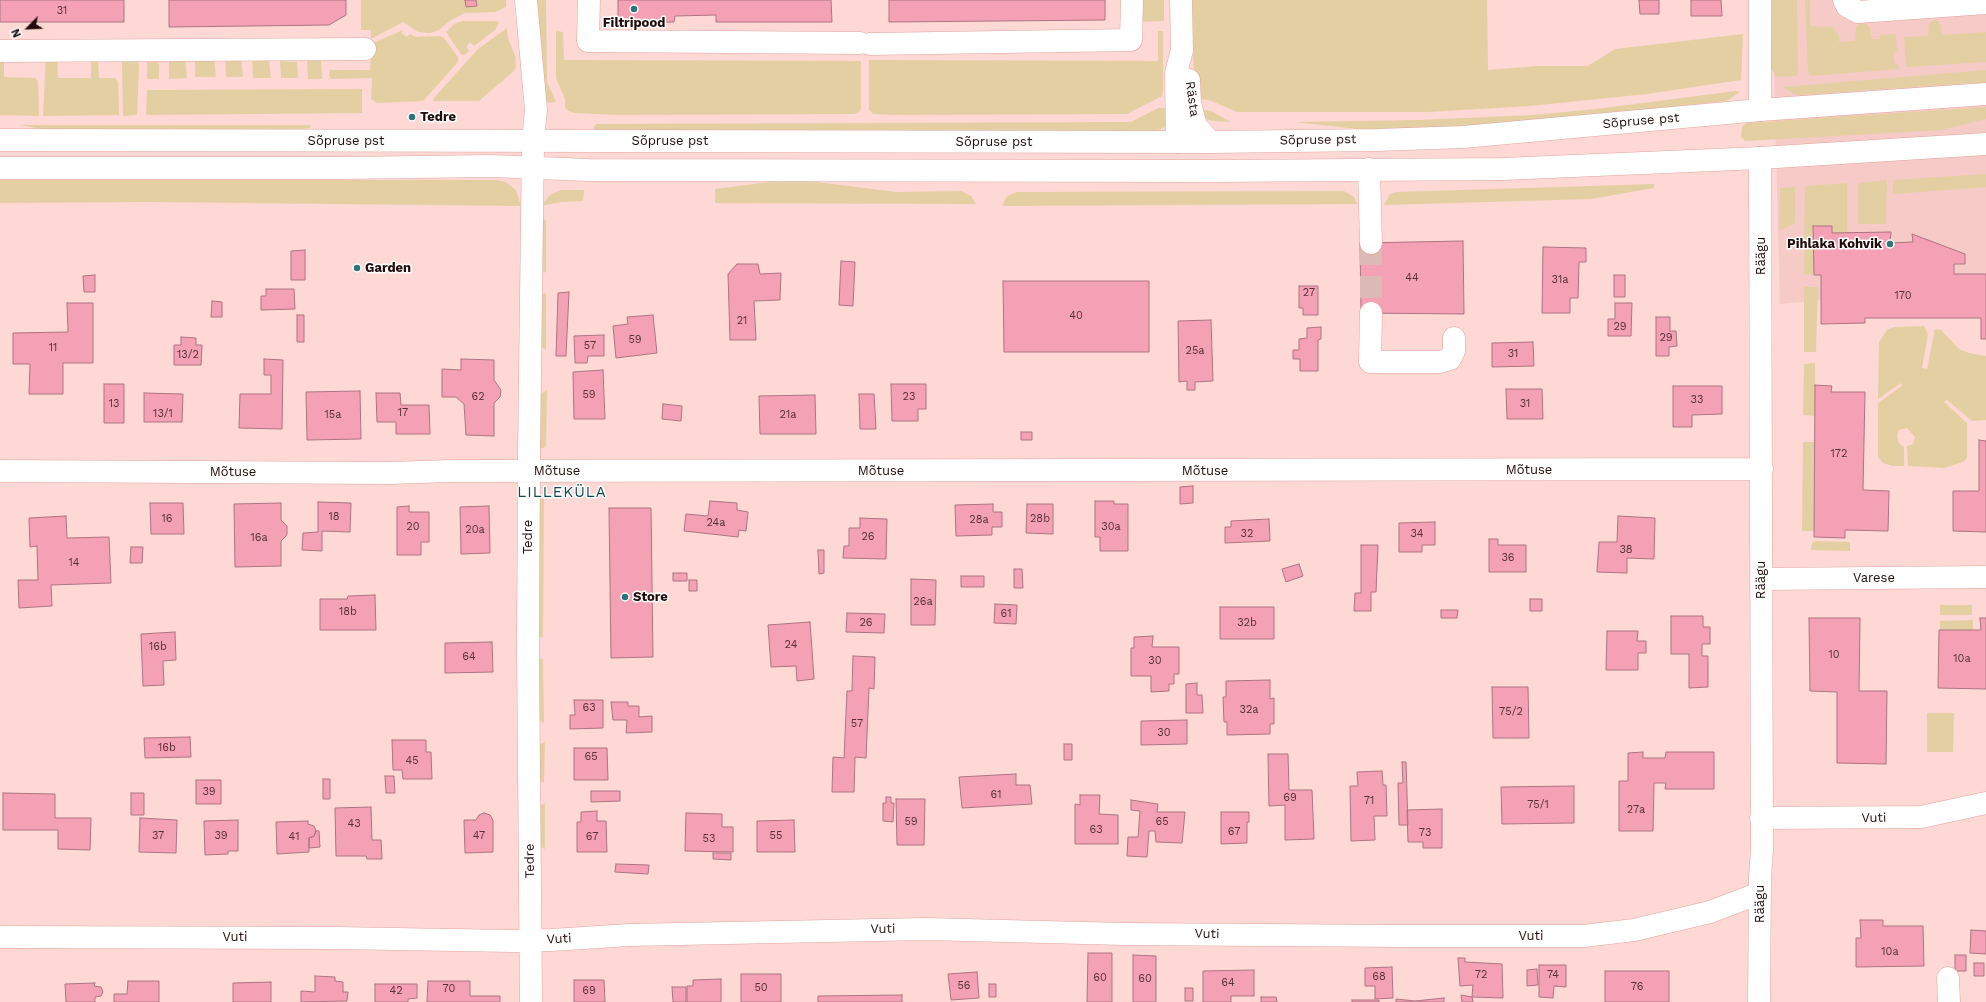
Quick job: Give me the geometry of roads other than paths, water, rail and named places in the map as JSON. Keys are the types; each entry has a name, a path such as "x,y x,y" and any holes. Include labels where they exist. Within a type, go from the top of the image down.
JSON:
{"street":[{"name":"Tedre","path":"526,0 536,110 532,141 528,471 531,1002"},
{"path":"589,0 588,41 865,44 1132,40 1132,0"},
{"name":"Rästa","path":"1177,142 1176,73 1182,50 1181,0"},
{"path":"1760,0 1760,110"},
{"path":"1844,0 1847,6 1858,12 1986,3"},
{"path":"0,51 365,49"},
{"name":"Rästa","path":"1182,50 1189,73 1190,103 1196,126 1211,142"},
{"name":"Sõpruse pst","path":"0,140 1211,142 1463,137 1760,110 1986,94"},
{"name":"Sõpruse pst","path":"0,168 532,167 588,170 1212,171 1503,169 1760,158 1986,144"},
{"name":"Räägu","path":"1759,1002 1762,469 1760,158"},
{"path":"1370,169 1370,243"},
{"path":"1371,313 1370,362 1440,362 1450,359 1454,351 1454,338"},
{"name":"Mõtuse","path":"0,471 389,473 451,470 1762,469"},
{"name":"Varese","path":"1761,578 1986,577"},
{"name":"Vuti","path":"1761,818 1921,817 1986,803"},
{"name":"Vuti","path":"0,937 299,937 530,941 630,934 926,928 1155,934 1584,936 1634,930 1710,912 1760,893"},
{"path":"1948,978 1949,1002"}],"tunnel":[{"path":"1371,243 1371,313"}],"place":[{"name":"Filtripood","path":"634,9"},
{"name":"Tedre","path":"412,117"},
{"name":"Pihlaka Kohvik","path":"1890,244"},
{"name":"Garden","path":"357,268"},
{"name":"Store","path":"625,597"}],"district":[{"name":"LILLEKÜLA","path":"562,493"}]}
